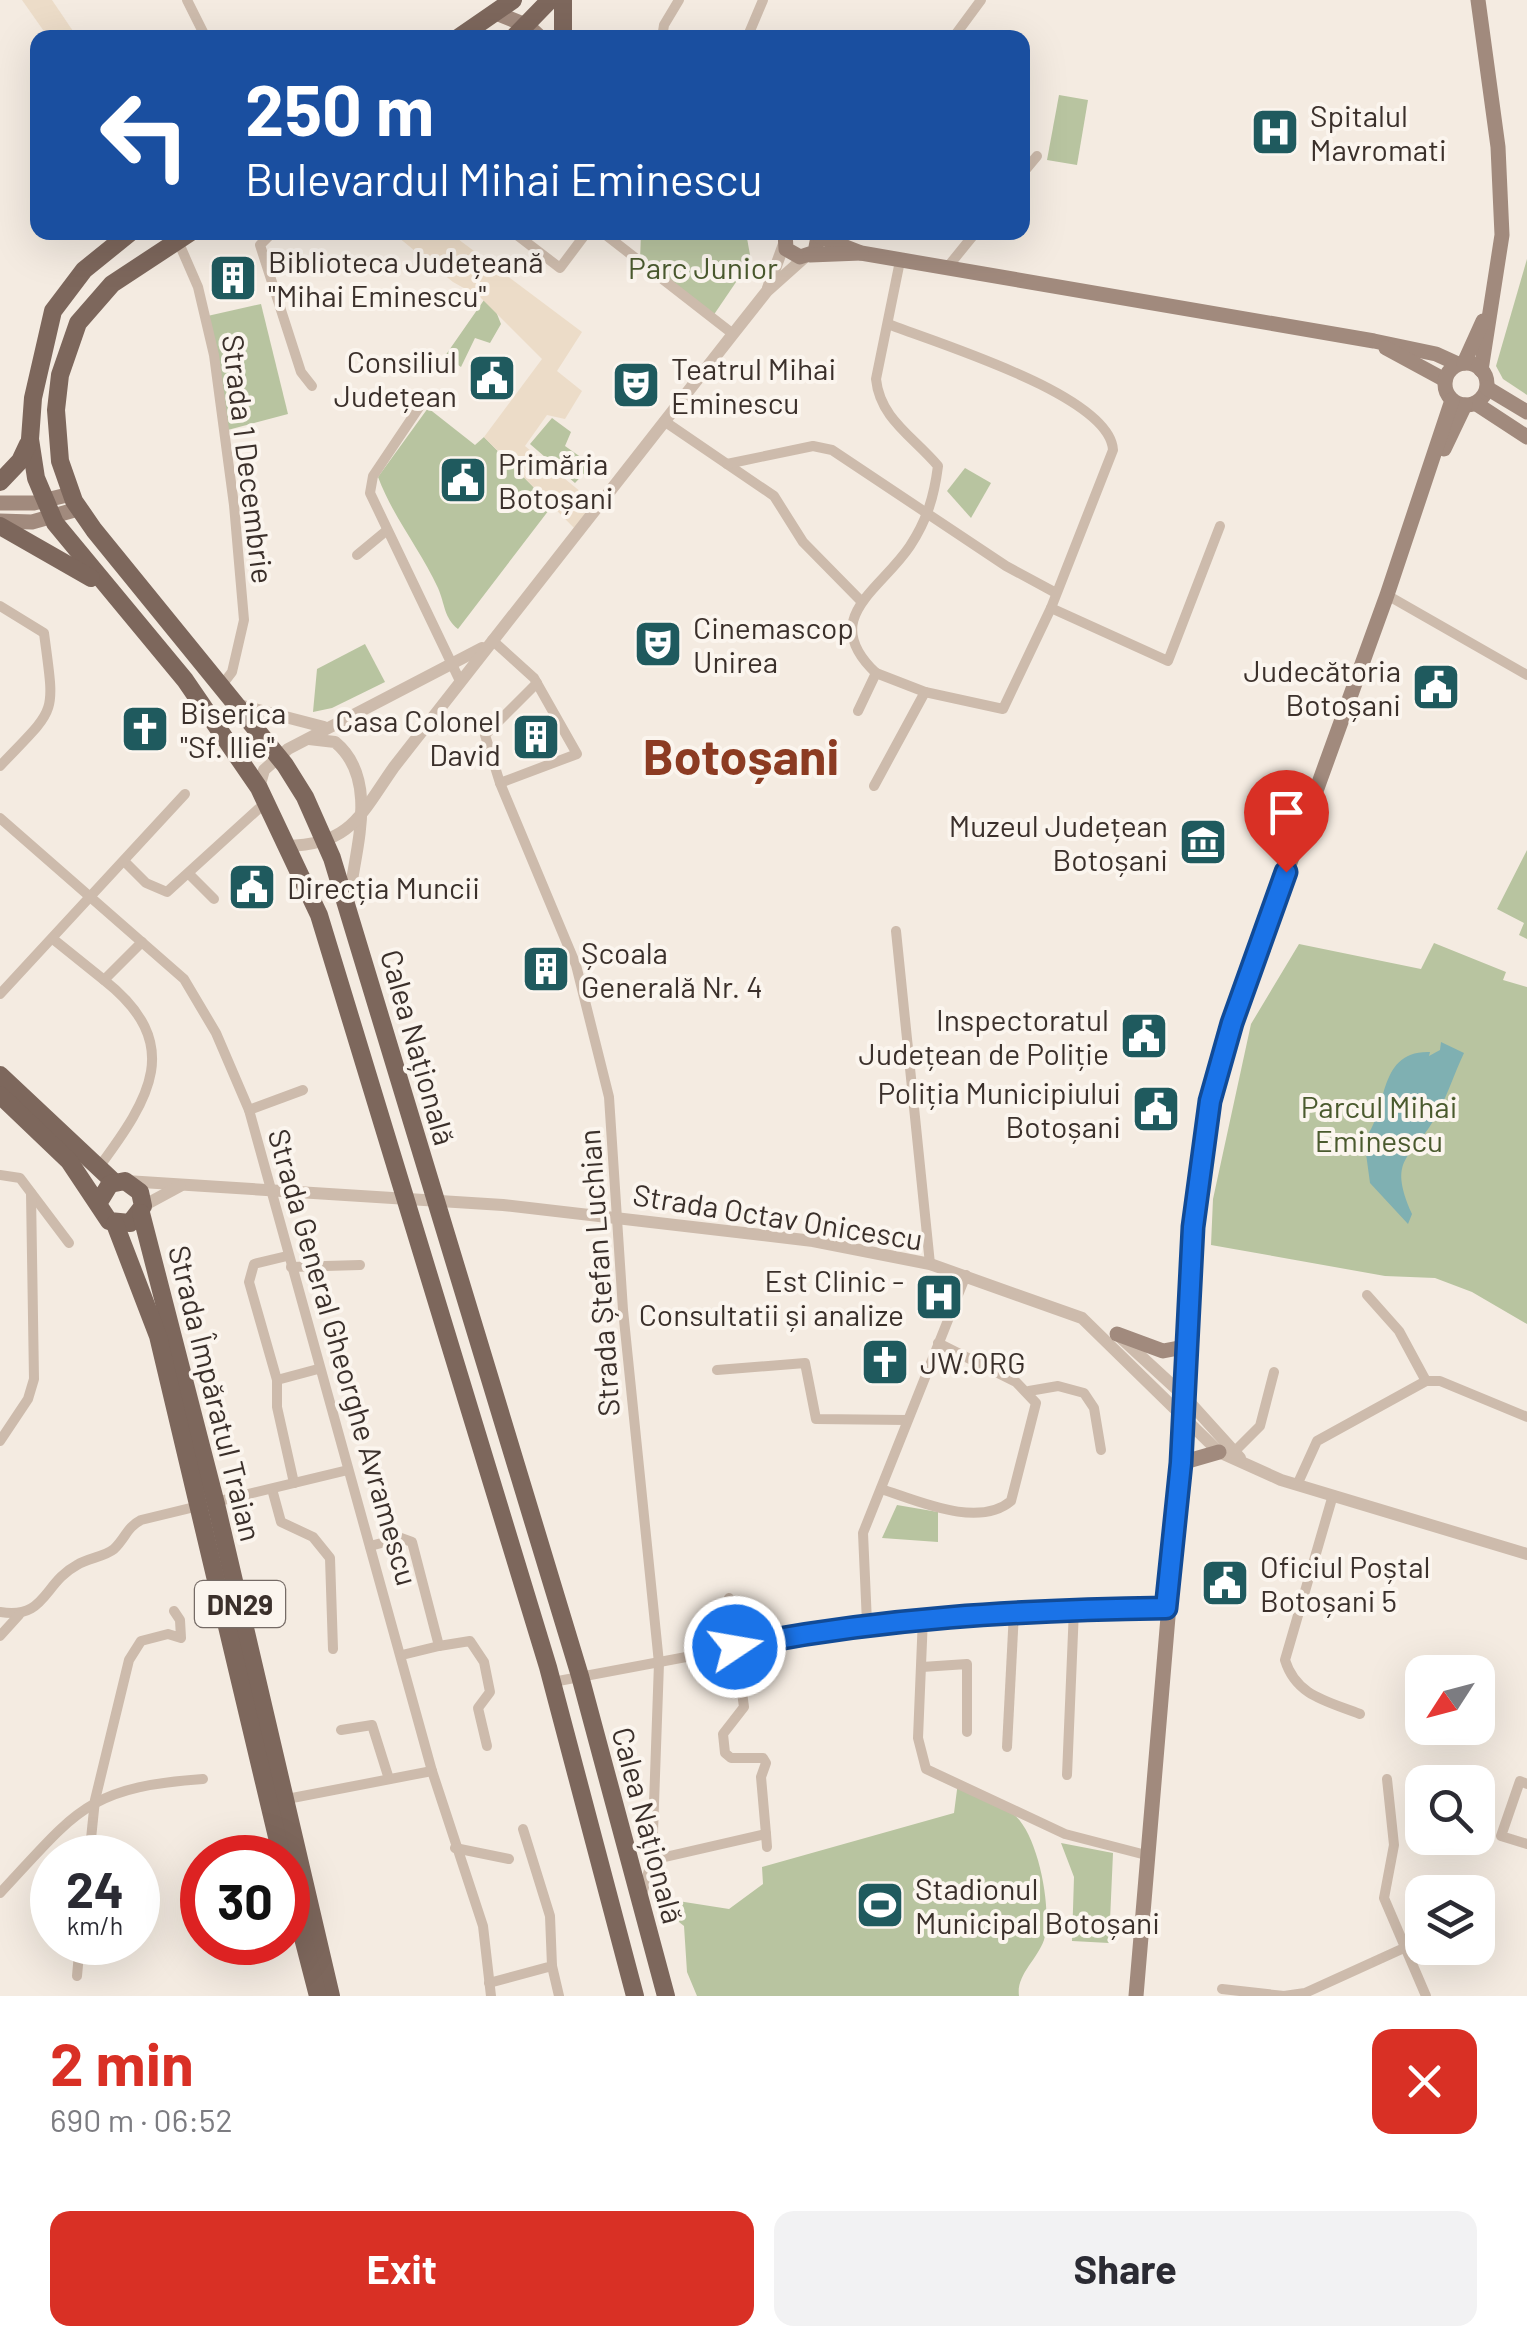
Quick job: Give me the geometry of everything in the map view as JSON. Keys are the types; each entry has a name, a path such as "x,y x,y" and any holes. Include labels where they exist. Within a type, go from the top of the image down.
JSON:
{"main road":[{"path":"470,30 513,0"},
{"path":"528,30 550,0"},
{"path":"562,30 563,0"},
{"path":"1478,0 1501,182 1502,235 1481,370 1486,388 1527,412"},
{"path":"496,13 518,30"},
{"name":"Calea Națională","path":"121,240 84,270 53,311 36,375 30,438 48,510 106,588 184,680 262,795 334,958 553,1682 635,1996"},
{"name":"Calea Națională","path":"179,240 112,284 78,323 70,340 56,410 60,461 75,502 278,755 306,797 325,842 348,903 580,1676 666,1996"},
{"path":"783,240 790,253 808,256 861,253"},
{"path":"808,256 817,240"},
{"path":"831,240 861,253 900,261 1374,342 1436,354 1481,370"},
{"path":"852,240 861,253"},
{"path":"1445,380 1461,364 1492,299"},
{"path":"1374,342 1445,380 1464,403 1527,437"},
{"path":"1136,1996 1181,1463 1193,1227 1214,1084 1260,943 1429,474 1464,403 1486,388"},
{"path":"0,482 20,462 30,438"},
{"path":"0,524 75,502"},
{"path":"0,503 48,510"},
{"path":"0,524 106,588"},
{"name":"DN29","path":"0,1075 99,1167 140,1192 142,1210"},
{"name":"DN29","path":"0,1095 69,1161 99,1202 104,1216 115,1224"},
{"path":"99,1202 105,1188 120,1182"},
{"path":"115,1224 130,1223 142,1210"},
{"name":"Strada Împăratul Traian","path":"142,1210 277,1835"},
{"name":"Strada Împăratul Traian","path":"115,1224 158,1336 208,1506 287,1799 331,1996"},
{"path":"1116,1334 1163,1351 1189,1346"},
{"path":"1181,1463 1226,1452"},
{"path":"310,1965 318,1996"}],"street":[{"path":"187,0 202,30"},
{"path":"663,30 679,0"},
{"path":"750,30 763,0"},
{"path":"959,30 981,0"},
{"path":"1030,164 1037,156"},
{"name":"Strada 1 Decembrie","path":"186,240 214,355 244,620 232,672 222,685"},
{"path":"265,240 260,245 301,372 312,386"},
{"path":"523,240 560,268 581,240"},
{"path":"612,240 733,334"},
{"path":"767,291 780,240"},
{"path":"946,268 969,240"},
{"path":"125,862 146,883 167,892 190,875 262,795 264,770 278,755 324,727 464,661 490,642 767,291 808,256"},
{"path":"888,324 1075,401 1105,426 1112,438 1109,467 1051,608 1003,709 925,692 876,673 860,658 852,640 852,620 861,601 908,549 929,513 938,466 886,414 878,397 876,379 900,261"},
{"path":"420,406 369,485 386,531 446,646 464,661"},
{"path":"664,421 774,496 803,542 861,601"},
{"path":"726,464 822,446 1056,593"},
{"path":"1051,608 1168,661 1220,526"},
{"path":"357,555 386,531"},
{"path":"1387,595 1527,675"},
{"path":"0,606 44,633 51,710 0,766"},
{"path":"490,642 536,683 577,754 500,783"},
{"path":"287,846 325,842 358,821 460,681 464,661"},
{"path":"858,711 876,673"},
{"name":"Strada Ștefan Luchian","path":"536,683 486,732 500,783 576,965 609,1097 622,1310 658,1662 652,1860 640,1900"},
{"path":"874,786 925,692"},
{"path":"239,705 324,727"},
{"path":"304,740 329,740 352,759 362,788 348,903"},
{"path":"0,994 185,794"},
{"name":"Strada General Gheorghe Avramescu","path":"0,818 184,979 199,998 249,1110 432,1770 483,1926 492,1996"},
{"path":"190,875 214,900"},
{"path":"896,932 930,1264"},
{"path":"53,939 126,998 147,1026 150,1082 130,1126 99,1167"},
{"path":"104,980 142,942"},
{"path":"249,1110 303,1090"},
{"path":"0,1175 20,1178 69,1243"},
{"name":"Strada Octav Onicescu","path":"120,1182 436,1198 618,1216 813,1241 930,1264 1082,1318 1127,1359 1182,1420 1250,1466 1297,1485 1525,1552"},
{"path":"142,1210 182,1185"},
{"path":"0,1441 28,1398 34,1379 31,1193"},
{"path":"294,1483 277,1406 276,1380 248,1282 254,1264 360,1265"},
{"path":"867,1623 863,1533 966,1275"},
{"path":"1367,1295 1399,1331 1426,1381"},
{"path":"1082,1318 1116,1334 1183,1394 1226,1452 1260,1426 1274,1372"},
{"path":"880,1489 943,1508 1002,1509 1011,1502 1036,1403 1028,1391 938,1343"},
{"path":"717,1370 805,1363 816,1419 907,1420"},
{"path":"276,1380 318,1369"},
{"path":"1297,1485 1317,1441 1426,1381 1440,1381 1527,1418"},
{"path":"1028,1391 1058,1386 1084,1393 1094,1408 1101,1450"},
{"path":"0,1636 19,1616 32,1610 66,1571 114,1548 130,1526 348,1470"},
{"path":"272,1490 281,1522 313,1538 330,1558 333,1649"},
{"path":"1333,1495 1284,1660 1294,1683 1303,1692 1360,1714"},
{"path":"370,1546 401,1538 412,1542 439,1646"},
{"path":"652,1860 766,1840 761,1777 766,1763 763,1758 731,1758 725,1752 723,1734 744,1710 728,1598"},
{"path":"553,1682 867,1623 1014,1612 1166,1608"},
{"path":"1067,1776 1074,1609"},
{"path":"91,1835 95,1800 129,1660 141,1641 168,1634 181,1638 180,1620 174,1611"},
{"path":"0,1612 19,1616"},
{"path":"1007,1746 1014,1612"},
{"path":"923,1617 918,1738 926,1769 1066,1834 1146,1854"},
{"path":"402,1655 470,1642 484,1662 490,1692 478,1708 488,1746"},
{"path":"922,1668 968,1664 966,1732"},
{"path":"340,1730 372,1725 389,1780"},
{"path":"287,1799 432,1770"},
{"path":"0,1892 64,1823 95,1800 113,1792 203,1779"},
{"path":"1387,1779 1394,1845 1384,1898 1426,1996"},
{"path":"1527,1784 1520,1782 1501,1836 1527,1844"},
{"path":"522,1829 550,1916 552,1966 559,1996"},
{"path":"456,1848 509,1859"},
{"path":"1222,1988 1284,1996 1305,1993 1404,1948"},
{"path":"77,1976 78,1965"},
{"path":"490,1983 552,1966"}],"green space":[{"path":"1059,95 1088,100 1077,165 1047,160"},
{"name":"Parc Junior","path":"641,240 747,240 751,260 713,316 640,261"},
{"path":"1527,259 1527,395 1503,379 1496,366"},
{"path":"484,300 493,304 501,324 490,343 475,338 461,367 445,356"},
{"path":"261,304 288,414 224,431 203,317"},
{"path":"428,408 475,445 484,437 552,506 458,629 447,615 431,574 378,477"},
{"path":"552,418 571,432 565,446 592,465 575,483 530,444"},
{"path":"965,468 991,483 971,518 947,491"},
{"path":"365,644 385,682 332,708 313,712 317,669"},
{"path":"1527,850 1527,939 1519,935 1524,923 1497,909"},
{"name":"Parcul Mihai Eminescu","path":"1434,943 1506,972 1503,980 1527,987 1527,1324 1472,1292 1435,1278 1385,1276 1211,1245 1213,1199 1251,1024 1299,944 1421,969"},
{"path":"897,1505 938,1512 938,1542 882,1538"},
{"name":"Stadionul Municipal Botoșani","path":"958,1782 1013,1814 1022,1823 1036,1854 1045,1892 1046,1927 1041,1947 1021,1981 1019,1996 697,1996 687,1972 684,1926 674,1918 678,1901 729,1909 763,1884 762,1867 954,1813"},
{"path":"1061,1843 1113,1853 1109,1943 1072,1941 1074,1877"}],"shaded area":[{"path":"22,0 52,0 72,30 43,30"},
{"path":"402,240 459,240 582,332 557,371 582,391 565,419 547,415 525,446 598,506 578,532 484,437 542,359 480,297 453,282"}],"water":[{"path":"1441,1042 1464,1053 1439,1110 1405,1160 1402,1181 1412,1214 1408,1224 1370,1183 1364,1139 1400,1061 1412,1054 1430,1052 1429,1056 1440,1050"}],"place":[{"name":"Spitalul Mavromati","path":"1275,132"},
{"name":"Biblioteca Județeană \"Mihai Eminescu\"","path":"233,278"},
{"name":"Consiliul Județean","path":"492,378"},
{"name":"Teatrul Mihai Eminescu","path":"636,385"},
{"name":"Primăria Botoșani","path":"463,480"},
{"name":"Cinemascop Unirea","path":"658,644"},
{"name":"Judecătoria Botoșani","path":"1436,687"},
{"name":"Biserica \"Sf. Ilie\"","path":"145,729"},
{"name":"Casa Colonel David","path":"536,737"},
{"name":"Muzeul Județean Botoșani","path":"1203,842"},
{"name":"Direcția Muncii","path":"252,887"},
{"name":"Școala Generală Nr. 4","path":"546,969"},
{"name":"Inspectoratul Județean de Poliție","path":"1144,1036"},
{"name":"Poliția Municipiului Botoșani","path":"1156,1109"},
{"name":"Est Clinic - Consultatii și analize","path":"939,1297"},
{"name":"JW.ORG","path":"885,1362"},
{"name":"Oficiul Poștal Botoșani 5","path":"1225,1583"},
{"name":"Stadionul Municipal Botoșani","path":"880,1905"}],"district":[{"name":"Botoșani","path":"741,755"}],"route":[{"path":"735,1647 819,1630 923,1617 1166,1608 1181,1463 1193,1227 1210,1101 1232,1023 1286,872"}]}
